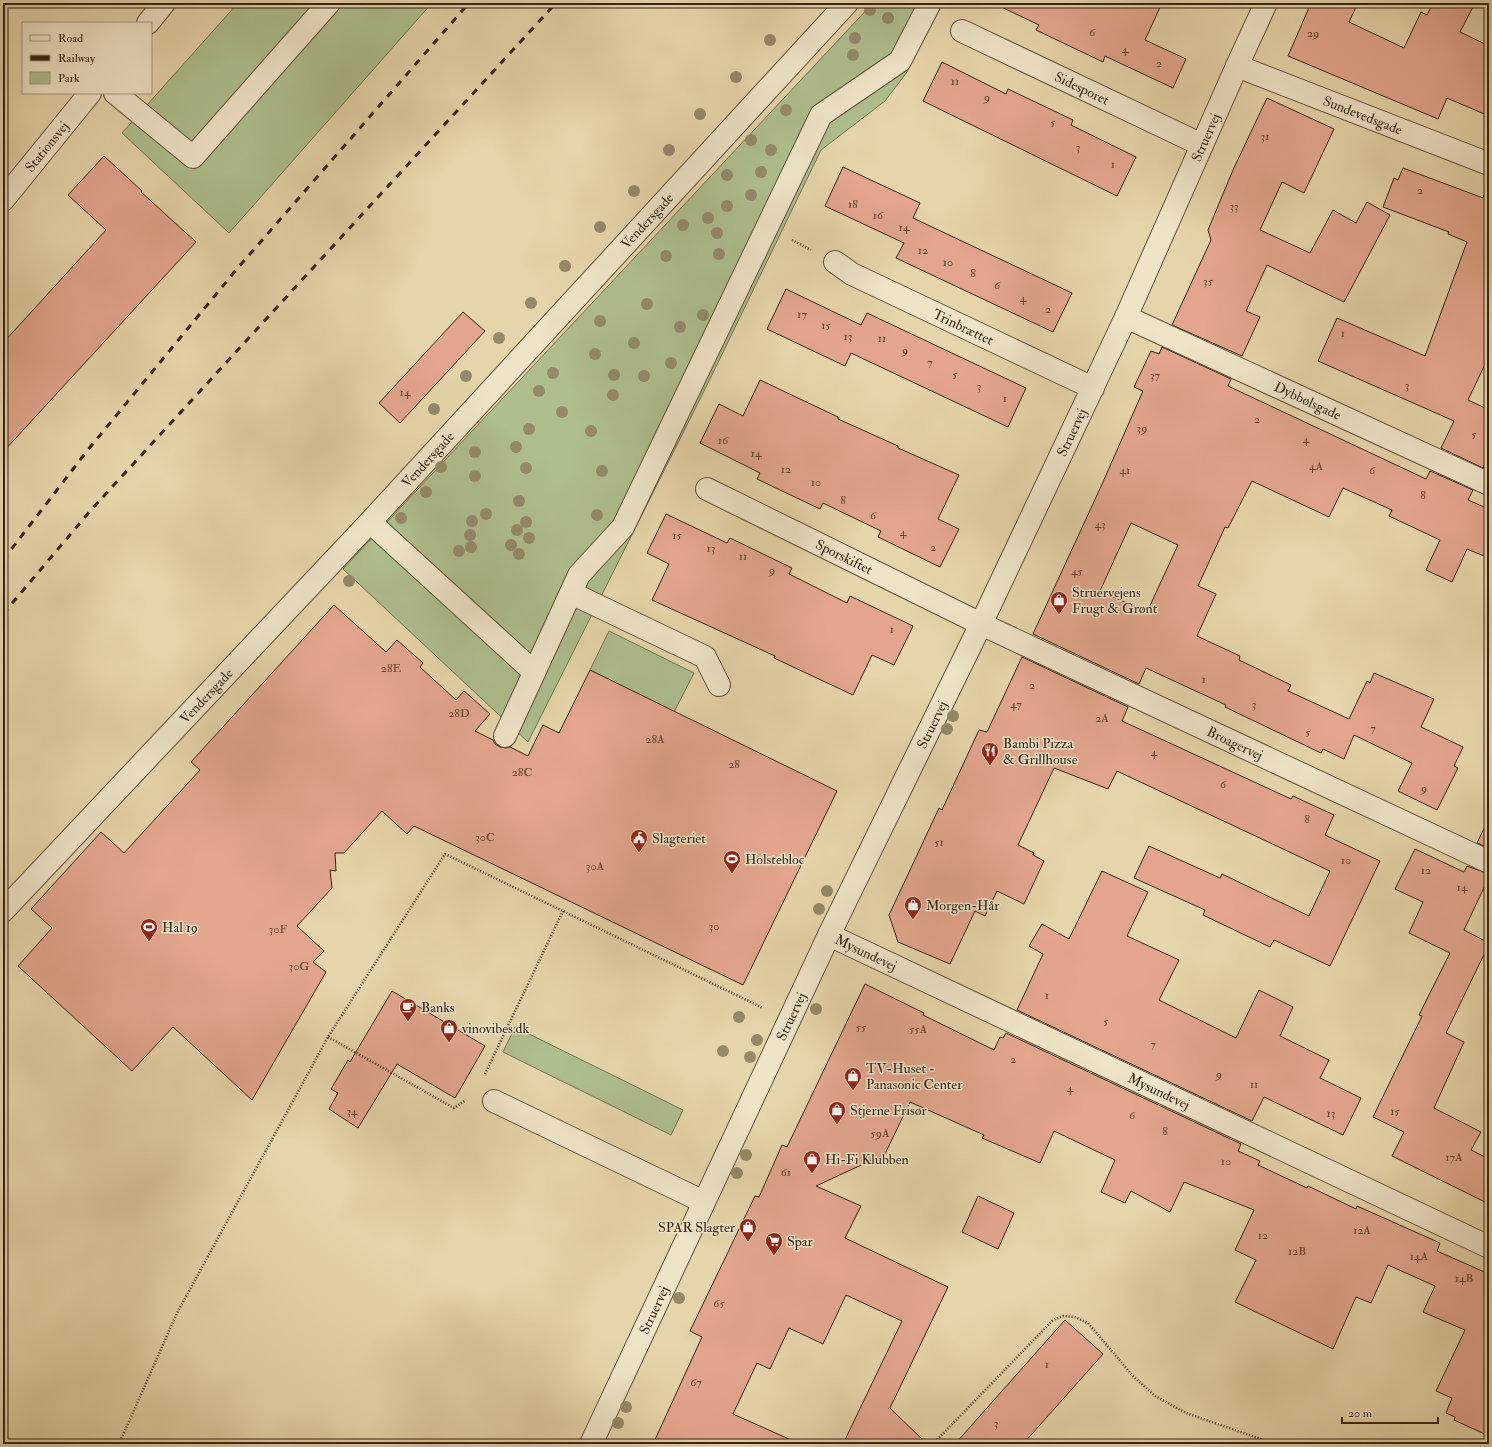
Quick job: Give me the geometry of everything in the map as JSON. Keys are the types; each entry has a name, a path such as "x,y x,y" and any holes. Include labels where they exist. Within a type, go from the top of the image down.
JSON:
{"street":[{"path":"149,22 164,3"},
{"path":"116,94 192,157 329,3"},
{"name":"Vendersgade","path":"3,911 370,522 847,3"},
{"path":"505,736 578,575 623,527 821,115 900,61 930,3"},
{"name":"Struervej","path":"591,1444 829,935 981,624 1093,388 1266,3"},
{"name":"Sidesporet","path":"962,32 1202,145"},
{"name":"Sundevedsgade","path":"1237,66 1489,164"},
{"name":"Stationsvej","path":"3,200 89,94"},
{"name":"Trinbrættet","path":"835,262 852,274 1093,388"},
{"name":"Dybbølsgade","path":"1126,317 1489,484"},
{"name":"Sporskiftet","path":"707,489 981,624"},
{"path":"370,522 534,672"},
{"path":"571,593 705,657 720,685"},
{"name":"Broagervej","path":"981,624 1489,862"},
{"name":"Mysundevej","path":"829,935 1489,1247"},
{"path":"485,1097 704,1202"}],"path":[{"path":"767,227 835,262"},
{"path":"119,1444 177,1313 328,1037 445,854 789,1021"},
{"path":"328,1037 454,1108 485,1097 563,910"},
{"path":"933,1444 1053,1320 1063,1316 1075,1317 1088,1323 1133,1376 1155,1396 1186,1413 1275,1444"}],"green space":[{"path":"238,3 432,3 229,233 122,133"},
{"path":"873,3 941,3 907,72 885,101 821,150 711,377 528,742 343,569"},
{"path":"609,631 694,673 674,712 590,670"},
{"path":"515,1027 683,1110 671,1135 503,1052"}],"building":[{"path":"993,3 1162,3 1145,40 1186,59 1173,88 1105,56 1103,62 1036,30 1039,25"},
{"path":"1311,3 1358,3 1349,22 1404,48 1421,12 1427,15 1433,3 1475,3 1460,32 1489,46 1489,116 1447,98 1438,119 1288,56"},
{"path":"942,62 1006,94 1008,89 1073,120 1071,125 1136,157 1117,196 923,101"},
{"path":"1267,98 1334,129 1304,193 1282,182 1260,230 1310,253 1333,210 1356,223 1367,202 1390,215 1344,302 1267,265 1246,311 1260,317 1242,356 1172,325 1211,240 1208,230 1233,170"},
{"path":"104,156 196,242 3,452 3,343 106,230 68,195"},
{"path":"843,167 920,203 913,218 1072,293 1053,332 896,258 904,243 825,206"},
{"path":"1403,168 1483,198 1486,190 1489,191 1489,356 1468,400 1489,410 1489,456 1483,468 1441,448 1454,421 1318,361 1337,318 1425,356 1467,242 1448,234 1449,232 1383,207 1394,178 1398,180"},
{"path":"786,289 861,325 867,313 1026,388 1008,427 851,353 845,366 767,329"},
{"path":"463,312 485,331 400,423 379,403"},
{"path":"1162,347 1231,379 1228,386 1426,479 1430,471 1473,490 1468,500 1489,509 1489,558 1467,549 1452,582 1426,570 1440,540 1389,516 1392,510 1343,488 1329,517 1252,481 1228,528 1225,527 1198,586 1216,594 1197,636 1240,656 1239,660 1291,685 1288,691 1349,719 1367,681 1370,683 1374,673 1434,699 1421,727 1463,747 1454,766 1458,768 1437,810 1398,791 1412,763 1354,735 1344,759 1323,749 1321,753 1225,707 1226,705 1146,668 1139,684 1033,634 1143,391 1134,387 1151,351 1159,354","holes":["1131,523 1178,545 1147,612 1100,591"]},
{"path":"760,380 838,417 838,419 898,446 898,448 959,475 938,519 959,529 940,567 878,537 881,531 823,503 820,509 757,479 760,473 700,443 719,404 743,416"},
{"path":"666,514 727,543 730,538 792,568 789,574 847,603 850,596 913,626 894,665 872,655 853,695 774,658 775,656 652,600 669,564 647,553"},
{"name":"Slagteriet","path":"334,605 386,652 397,640 423,663 420,667 456,700 464,691 490,714 475,731 493,740 495,744 500,747 510,747 528,756 543,725 559,733 590,670 837,791 743,985 414,826 407,834 382,811 344,853 335,853 336,871 330,870 332,888 297,926 324,951 313,962 326,972 252,1100 173,1027 132,1071 18,966 52,928 31,909 101,832 124,853 200,770 191,762"},
{"path":"1022,657 1128,707 1122,721 1291,799 1293,796 1334,815 1325,835 1380,861 1330,966 1274,940 1270,947 1203,915 1205,910 1134,878 1149,846 1220,878 1222,874 1309,916 1330,871 1117,771 1108,789 1054,768 1018,845 1034,853 1033,855 1044,861 1024,904 997,891 985,916 975,911 950,964 898,942 889,915 939,808 942,810 979,730 987,732"},
{"path":"1489,818 1489,848 1477,843"},
{"path":"1415,849 1464,872 1467,866 1489,874 1489,877 1464,930 1489,944 1446,1033 1464,1042 1434,1108 1481,1132 1471,1150 1489,1159 1489,1204 1392,1156 1404,1132 1373,1117 1422,1016 1419,1015 1450,953 1409,933 1423,902 1395,889"},
{"path":"1102,871 1148,892 1127,936 1179,960 1159,1000 1236,1038 1259,990 1293,1007 1280,1036 1329,1060 1320,1078 1361,1098 1343,1135 1264,1097 1252,1121 1017,1010 1043,954 1029,946 1042,924 1069,939"},
{"path":"865,984 994,1050 1000,1037 1003,1038 1006,1033 1241,1144 1238,1151 1260,1161 1258,1165 1307,1188 1308,1186 1356,1209 1357,1206 1440,1243 1437,1251 1489,1274 1489,1436 1454,1420 1455,1417 1446,1413 1452,1398 1436,1391 1465,1330 1423,1312 1435,1286 1388,1265 1371,1303 1356,1297 1333,1349 1235,1302 1256,1260 1235,1250 1254,1210 1184,1182 1170,1212 1131,1191 1125,1203 1101,1192 1115,1160 1054,1131 1040,1163 982,1138 984,1135 910,1102 885,1154 816,1186 861,1206 845,1238 948,1287 890,1408 927,1444 843,1444 902,1321 846,1295 823,1344 789,1328 770,1369 757,1363 733,1414 800,1444 653,1444 702,1337 690,1331 755,1196 759,1197 782,1145 787,1147"},
{"path":"392,991 485,1046 455,1098 397,1064 358,1128 329,1109 338,1093 331,1089 348,1060 350,1062"},
{"path":"978,1196 1014,1213 998,1249 962,1232"},
{"path":"1065,1320 1103,1354 1023,1444 955,1444"}],"railway":[{"path":"3,560 87,451 236,270 469,3"},
{"path":"3,614 91,510 556,3"}],"place":[{"name":"Struervejens Frugt & Grønt","path":"1059,615"},
{"name":"Bambi Pizza & Grillhouse","path":"990,766"},
{"name":"Slagteriet","path":"639,853"},
{"name":"Holstebloc","path":"732,874"},
{"name":"Morgen-Hår","path":"913,920"},
{"name":"Hal 19","path":"149,942"},
{"name":"Banks","path":"408,1022"},
{"name":"vinovibes.dk","path":"449,1043"},
{"name":"TV-Huset - Panasonic Center","path":"853,1091"},
{"name":"Stjerne Frisør","path":"837,1125"},
{"name":"Hi-Fi Klubben","path":"812,1174"},
{"name":"SPAR Slagter","path":"748,1242"},
{"name":"Spar","path":"774,1256"}]}
